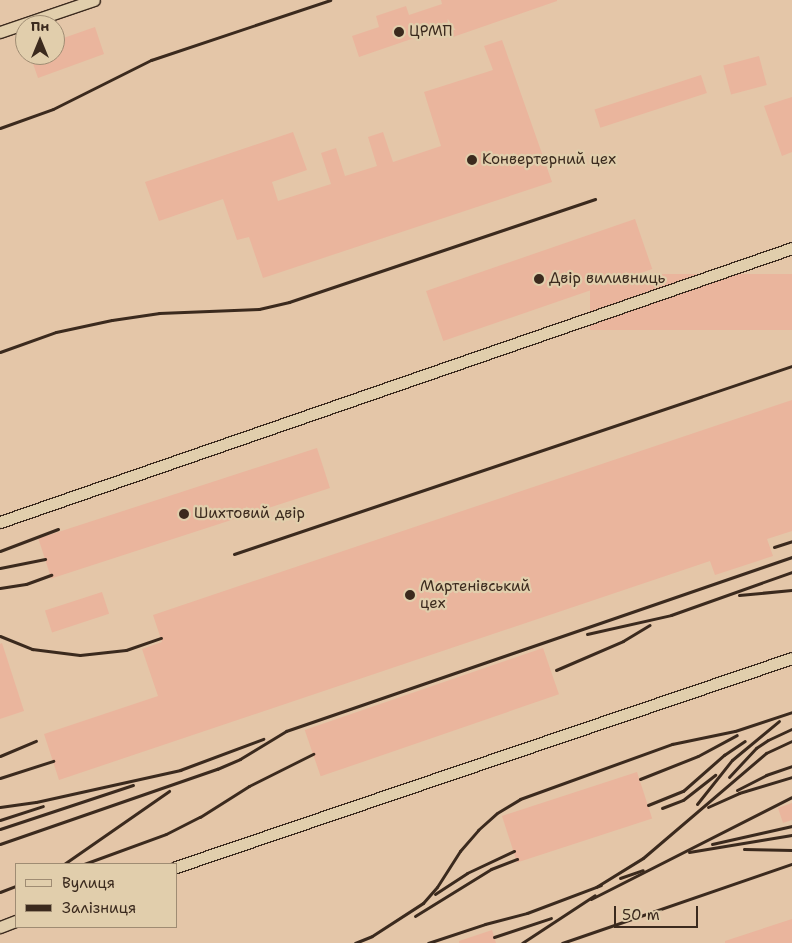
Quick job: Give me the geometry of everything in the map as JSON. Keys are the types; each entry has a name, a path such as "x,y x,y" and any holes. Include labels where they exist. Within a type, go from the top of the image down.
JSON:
{"lane":[{"path":"0,32 94,0"},
{"path":"0,522 792,248"},
{"path":"178,866 792,658"},
{"path":"0,927 15,921"}],"shaded area":[{"path":"0,0 792,0 792,943 0,943"}],"building":[{"name":"ЦРМП","path":"441,0 557,1 453,37 449,26 359,57 352,36 379,27 376,16 406,6 409,15 442,4"},
{"path":"95,27 104,54 38,78 33,65 65,65 65,38"},
{"name":"Конвертерний цех","path":"502,40 552,182 263,278 249,237 237,240 223,199 159,221 145,182 293,132 307,170 272,182 278,201 331,184 321,153 336,148 345,176 377,166 368,137 383,132 393,162 441,146 424,92 493,70 484,46"},
{"path":"759,56 767,85 731,95 723,66"},
{"path":"701,75 707,93 600,128 594,110"},
{"path":"792,97 792,152 782,156 764,106"},
{"name":"Двір виливниць","path":"635,219 652,269 443,341 426,291"},
{"path":"590,274 792,274 792,330 590,330"},
{"name":"Мартенівський цех","path":"792,400 792,531 767,539 773,556 715,575 710,561 59,780 44,734 158,696 142,649 162,642 153,615"},
{"name":"Шихтовий двір","path":"317,448 330,488 51,578 38,539"},
{"path":"102,592 109,614 52,632 45,611"},
{"path":"2,643 24,711 0,719 0,644"},
{"path":"543,648 559,694 321,776 305,730"},
{"path":"637,772 652,819 517,862 502,816"},
{"path":"792,803 792,820 783,823 778,808"},
{"path":"792,919 792,943 725,943 725,941"},
{"path":"492,930 496,943 459,943 459,941"}],"railway":[{"path":"0,128 53,109 151,60 330,0"},
{"path":"0,352 56,332 112,320 159,313 259,309 289,302 595,199"},
{"path":"234,554 792,366"},
{"path":"0,551 58,529"},
{"path":"774,547 792,541"},
{"path":"0,844 217,769 240,759 286,731 792,557"},
{"path":"0,568 45,559"},
{"path":"587,634 671,615 792,572"},
{"path":"0,588 26,584 51,575"},
{"path":"739,595 792,590"},
{"path":"556,670 623,641 650,625"},
{"path":"0,636 32,649 80,655 126,650 161,638"},
{"path":"355,943 372,936 423,903 437,887 460,851 478,830 497,813 520,799 672,744 735,731 792,712"},
{"path":"697,804 732,760 779,721"},
{"path":"729,777 756,748 792,729"},
{"path":"640,779 698,756 737,735"},
{"path":"0,807 36,802 180,770 263,739"},
{"path":"0,756 36,741"},
{"path":"648,805 683,791 724,755 745,741"},
{"path":"596,887 643,858 766,753 792,741"},
{"path":"87,863 166,834 200,817 249,786 313,754"},
{"path":"0,778 53,761"},
{"path":"737,790 766,775 792,766"},
{"path":"662,808 683,800 715,775"},
{"path":"708,807 739,793 792,777"},
{"path":"0,829 133,785"},
{"path":"65,863 169,791"},
{"path":"591,899 792,797"},
{"path":"0,820 43,806"},
{"path":"712,844 792,826"},
{"path":"689,852 792,835"},
{"path":"744,849 792,850"},
{"path":"435,894 467,873 514,851"},
{"path":"415,916 491,869 517,859"},
{"path":"562,943 792,864"},
{"path":"620,878 643,870"},
{"path":"428,943 485,924 527,913 601,885"},
{"path":"0,892 15,886"},
{"path":"522,943 595,895"},
{"path":"494,937 551,918"}],"place":[{"name":"ЦРМП","path":"399,32"},
{"name":"Конвертерний цех","path":"472,160"},
{"name":"Двір виливниць","path":"539,279"},
{"name":"Шихтовий двір","path":"184,514"},
{"name":"Мартенівський цех","path":"410,595"}]}
